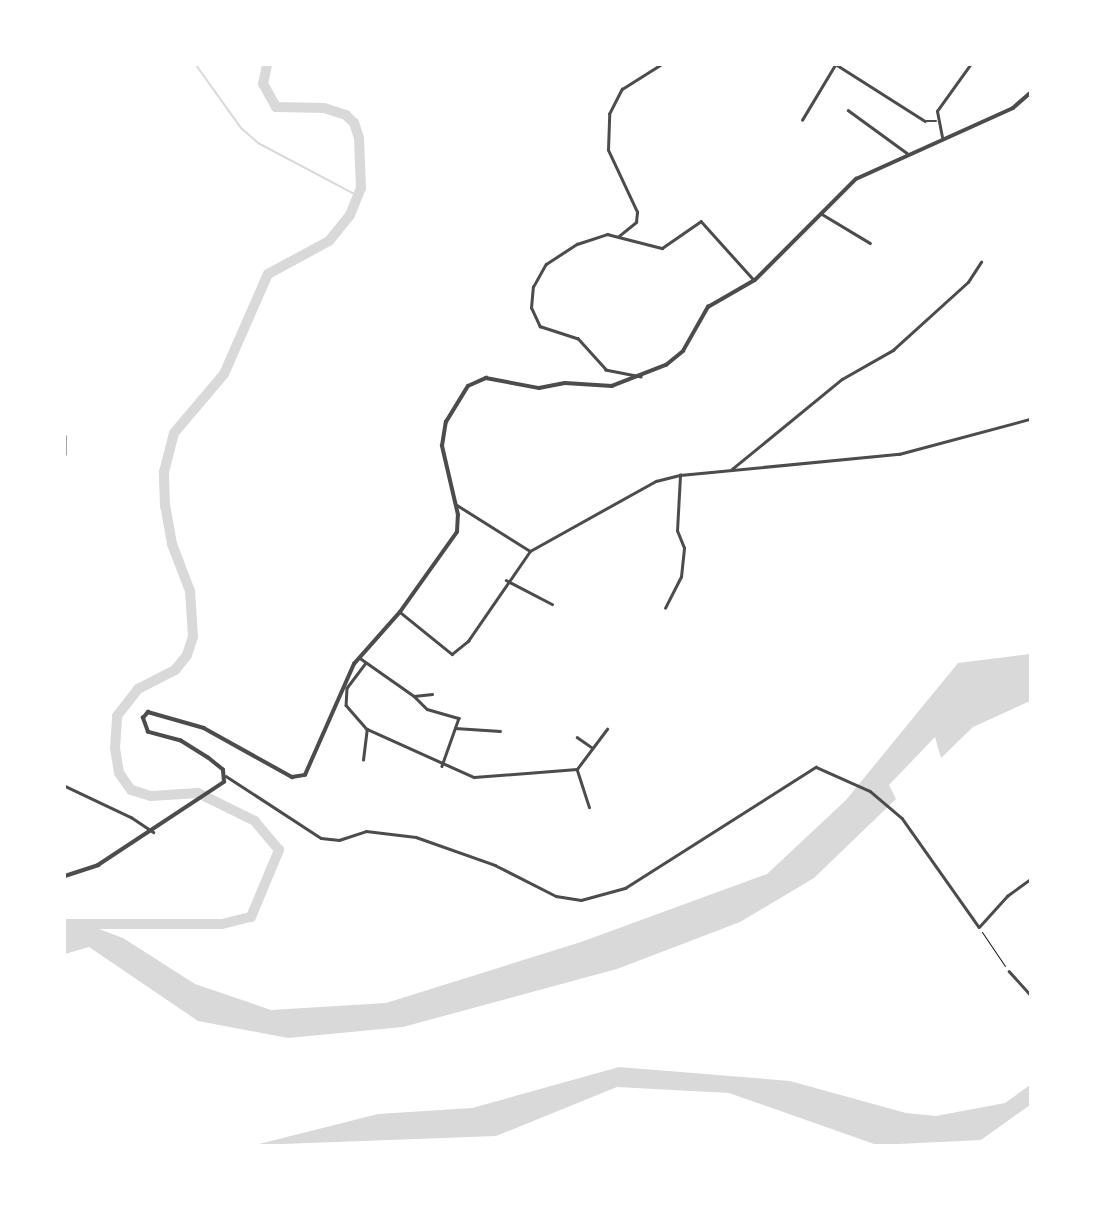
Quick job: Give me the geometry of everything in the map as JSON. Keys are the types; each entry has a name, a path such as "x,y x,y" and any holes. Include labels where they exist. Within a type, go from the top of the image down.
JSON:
{"street":[{"path":"619,236 636,222 637,212 608,150 609,114 622,89 660,65"},
{"path":"802,120 836,65 926,121 936,121"},
{"path":"942,138 936,121 942,103 970,65"},
{"path":"1030,93 1013,108 908,153 856,179 755,280 708,307 679,356 641,377 599,387 565,383 530,387 486,378 468,386 443,434 445,467 457,505 457,532 400,612 359,658 343,683 315,758 301,778 286,775 204,728 152,712 145,714 148,732 187,744 226,776 321,838 339,840 366,831 416,837 495,865 556,896 581,900 625,888 816,766 870,791 892,811 979,927 1007,896 1030,879"},
{"path":"848,110 908,153"},
{"path":"820,213 870,243"},
{"path":"641,377 606,370 578,339 540,327 531,308 533,287 546,264 594,237 619,236 662,248 701,221 755,280"},
{"path":"730,471 842,379 893,350 968,282 981,262"},
{"path":"400,612 452,654 468,641 506,580 530,551 656,481 680,475 899,454 1030,419"},
{"path":"65,436 65,454"},
{"path":"665,608 681,577 684,548 677,531 680,475"},
{"path":"457,505 530,551"},
{"path":"506,580 552,604"},
{"path":"359,658 414,696 428,709 458,718 442,766"},
{"path":"366,663 347,688 346,705 367,729 459,773 492,777 577,769 607,729"},
{"path":"414,696 432,694"},
{"path":"455,728 500,731"},
{"path":"363,760 367,729"},
{"path":"577,737 593,748"},
{"path":"577,769 589,807"},
{"path":"65,876 98,865 153,832 189,809 226,776"},
{"path":"65,786 131,817 153,832"},
{"path":"1009,971 1030,994"}],"path":[{"path":"979,927 1009,971"}],"shaded area":[{"path":"1030,654 1030,701 973,727 941,758 935,737 889,785 896,799 814,878 740,922 617,969 403,1027 288,1038 198,1021 89,947 65,954 65,923 91,926 123,938 195,984 271,1010 386,1003 581,942 767,874 846,800 958,663"},
{"path":"619,1067 790,1081 906,1113 936,1116 1005,1103 1030,1085 1030,1105 981,1140 877,1145 729,1093 617,1087 496,1136 255,1145 378,1114 472,1108"}],"waterway":[{"path":"196,65 241,128 258,143 358,196"},
{"path":"65,924 222,924 251,917 279,850 255,821 198,793 151,796 131,790 119,773 115,748 117,716 138,689 175,670 187,655 193,637 190,591 172,544 165,506 164,472 174,433 224,374 268,274 329,241 350,215 361,188 359,138 354,123 346,115 324,108 276,107 263,84 267,65"}]}
